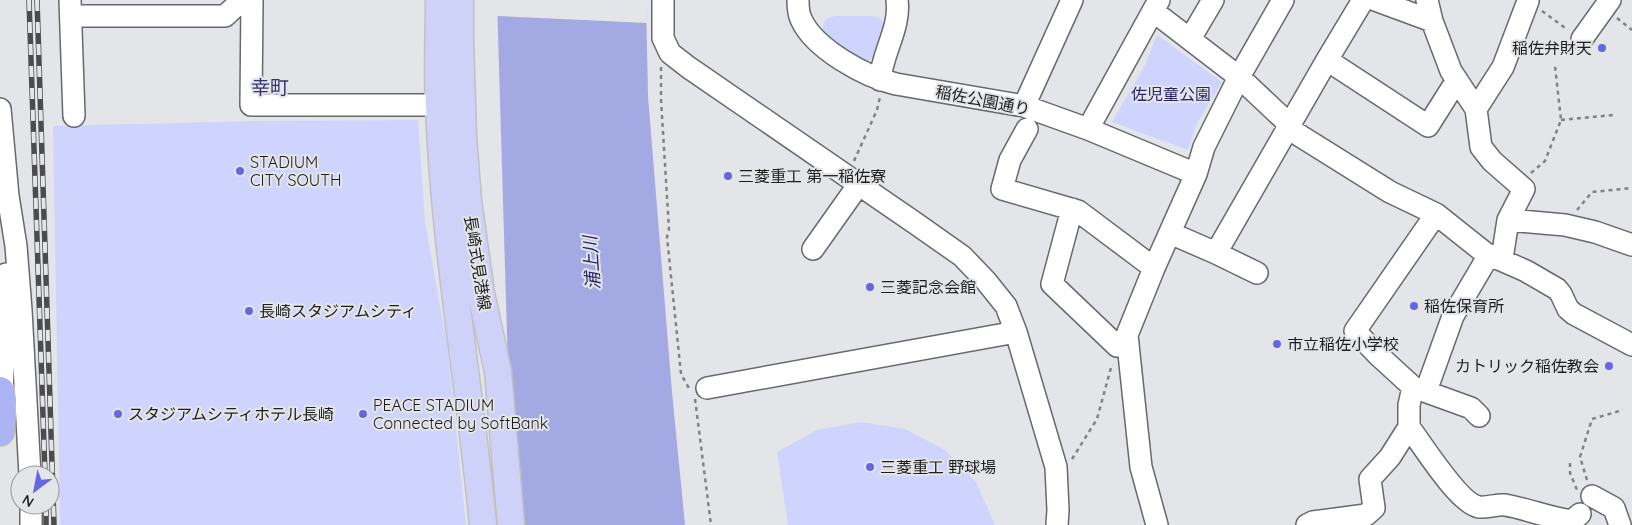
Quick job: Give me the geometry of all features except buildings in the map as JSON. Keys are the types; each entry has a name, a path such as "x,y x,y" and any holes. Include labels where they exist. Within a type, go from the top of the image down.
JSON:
{"highway":[{"path":"0,432 1,397"}],"main road":[{"name":"長崎式見港線","path":"439,0 438,105 445,196 483,525"},
{"name":"長崎式見港線","path":"460,0 463,136 468,201 481,293 498,372 510,525"}],"street":[{"path":"74,116 70,8 225,16 242,0"},
{"path":"252,0 252,105 438,105"},
{"path":"663,0 663,38 670,53 688,68 962,256 986,281 1006,306 1016,332 1056,467 1057,525"},
{"name":"稲佐公園通り","path":"798,0 800,18 814,39 847,63 880,80 1024,106 1088,129 1196,174"},
{"path":"880,80 881,68 896,16 897,0"},
{"path":"1024,106 1072,0"},
{"path":"1190,39 1213,0"},
{"path":"1146,525 1127,335 1154,268 1196,174 1204,147 1239,77 1283,0"},
{"path":"1216,252 1363,0"},
{"path":"1375,0 1432,21"},
{"path":"1307,525 1313,522 1366,515 1374,508 1370,479 1390,457 1409,428 1409,405 1419,389 1453,316 1495,257 1508,220 1524,188 1492,161 1481,147 1476,109 1450,71 1432,21 1427,0"},
{"path":"1582,39 1610,0"},
{"path":"1476,109 1503,68 1528,1"},
{"path":"1088,129 1156,5 1190,39 1239,77 1290,125 1294,132 1390,192 1436,214 1485,253 1526,271 1557,289 1562,294 1568,309 1574,314 1632,345"},
{"path":"1327,60 1428,126 1456,80"},
{"path":"0,109 8,196 16,246 22,310 30,465"},
{"path":"1027,129 1010,160 1002,189 1078,211 1154,268"},
{"path":"813,249 853,180"},
{"path":"1,397 5,334 8,196"},
{"path":"1072,209 1052,284 1117,346 1128,343"},
{"path":"1436,214 1355,331 1378,356 1419,389 1471,408 1479,416"},
{"path":"1508,220 1566,225 1595,232 1632,245"},
{"path":"1170,233 1216,252 1257,274"},
{"path":"707,388 1016,332"},
{"path":"1409,428 1446,480 1473,505 1482,507 1504,504 1557,519 1572,521 1580,514"},
{"path":"1141,467 1157,525"},
{"path":"1592,496 1614,508 1616,524"}],"path":[{"path":"1528,1 1582,39"},
{"path":"663,38 660,75 669,229 667,238 681,374 695,400 711,525"},
{"path":"1518,183 1545,162 1561,120 1555,66"},
{"path":"853,180 877,110"},
{"path":"1561,120 1612,115"},
{"path":"1566,225 1592,192 1632,188"},
{"path":"1079,449 1097,419 1113,359"},
{"path":"1592,496 1580,457 1592,420 1623,410"}],"green space":[{"path":"835,16 873,16 883,21 885,25 874,57 868,61 862,59 825,35 824,22 828,18"},
{"name":"佐児童公園","path":"1157,35 1222,82 1196,125 1188,150 1112,122 1145,65"},
{"name":"長崎スタジアムシティ","path":"418,120 425,222 447,344 466,525 60,525 53,126 259,121"},
{"name":"三菱重工 野球場","path":"861,422 905,429 945,450 976,482 995,525 788,525 777,452 817,430"}],"water":[{"name":"浦上川","path":"497,0 646,0 648,96 672,392 685,525 516,525 509,402"}],"pier":[{"path":"497,0 646,0 647,23 497,16"}],"railway":[{"path":"29,0 45,465"},
{"path":"37,0 54,525"},
{"path":"46,515 46,525"}],"place":[{"name":"稲佐弁財天","path":"1602,48"},
{"name":"STADIUM CITY SOUTH","path":"240,171"},
{"name":"三菱重工 第一稲佐寮","path":"728,176"},
{"name":"三菱記念会館","path":"870,287"},
{"name":"稲佐保育所","path":"1414,306"},
{"name":"長崎スタジアムシティ","path":"249,311"},
{"name":"市立稲佐小学校","path":"1277,344"},
{"name":"カトリック稲佐教会","path":"1609,366"},
{"name":"スタジアムシティホテル長崎","path":"118,414"},
{"name":"PEACE STADIUM Connected by SoftBank","path":"363,414"},
{"name":"三菱重工 野球場","path":"870,467"}],"district":[{"name":"幸町","path":"270,87"}]}
